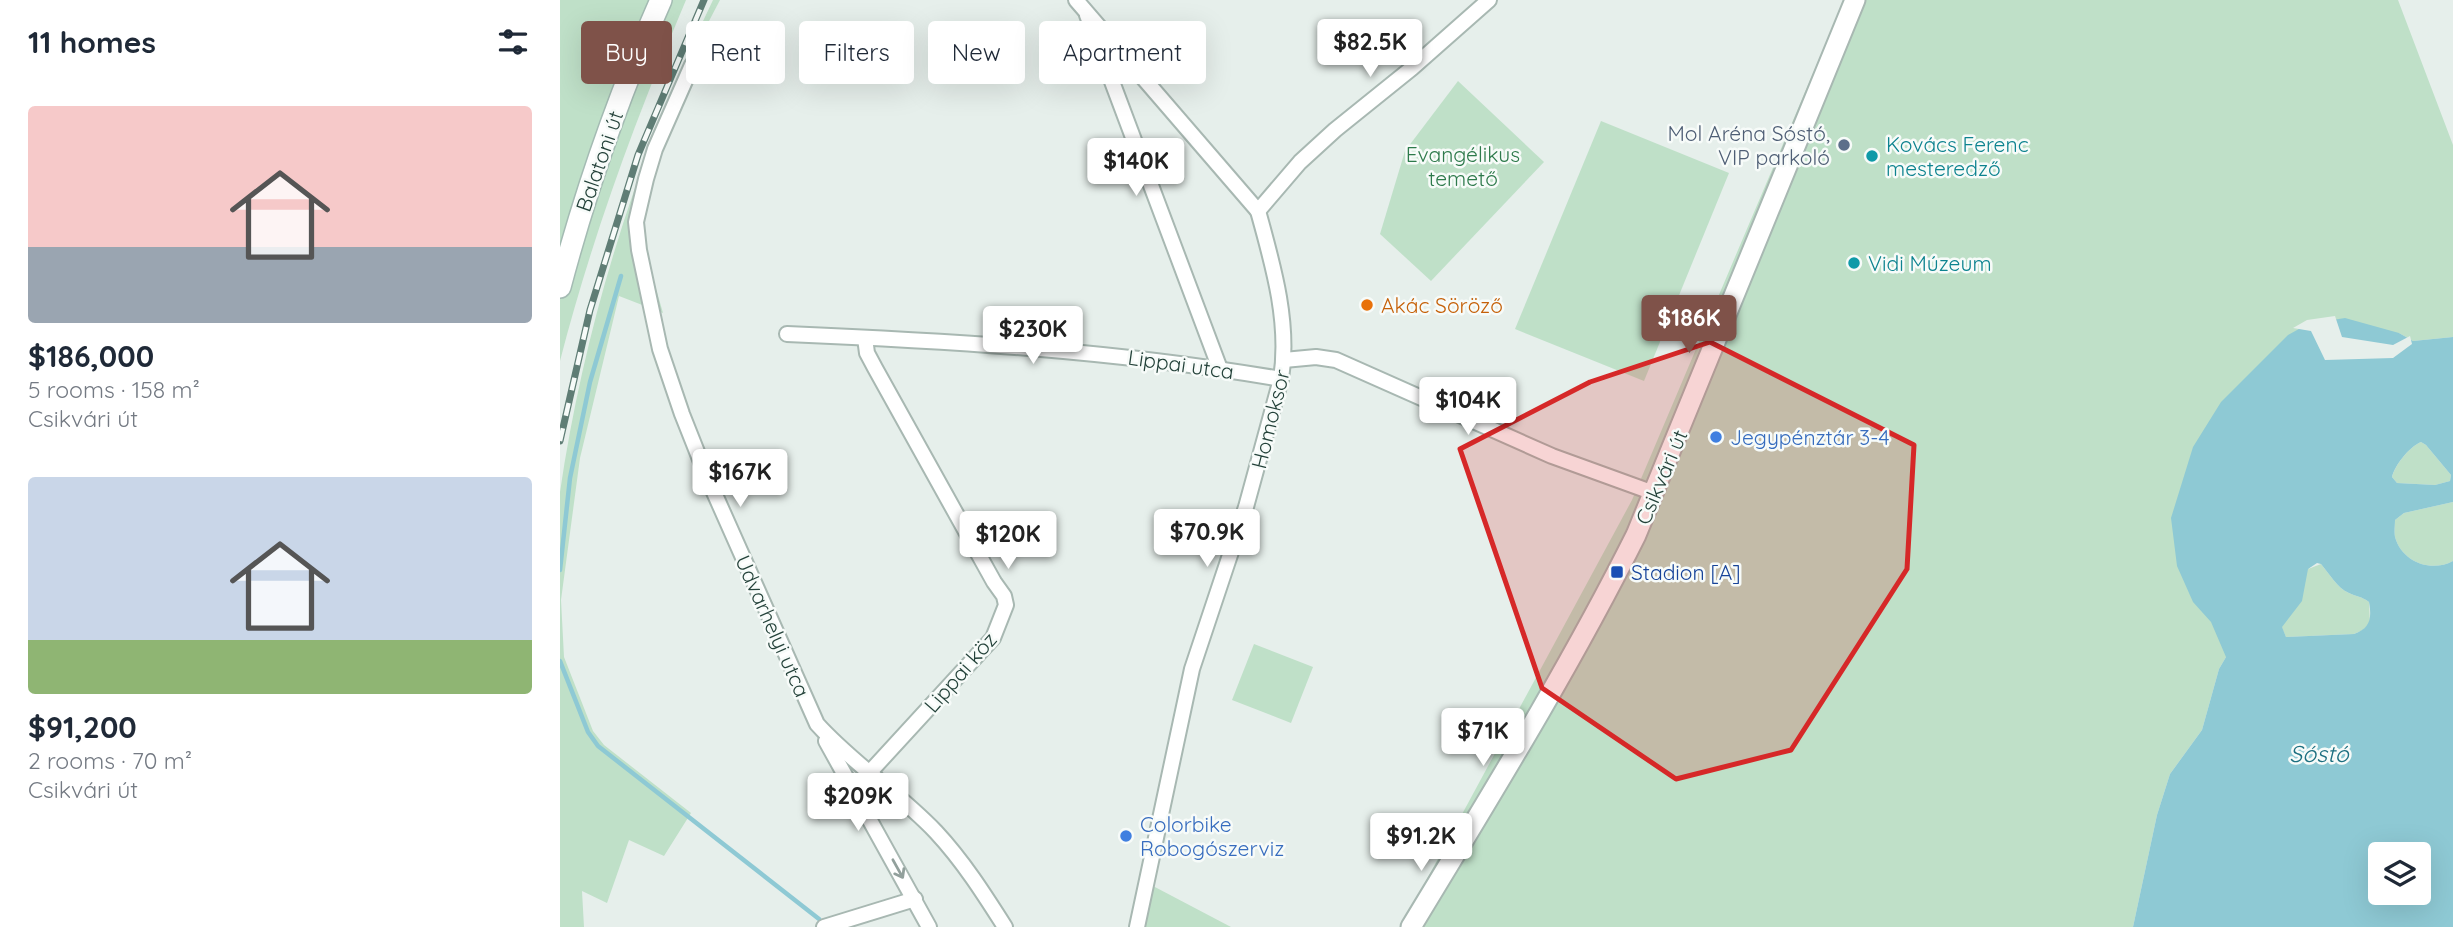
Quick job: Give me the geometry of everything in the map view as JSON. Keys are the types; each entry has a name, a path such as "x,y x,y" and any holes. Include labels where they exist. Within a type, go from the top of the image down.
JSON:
{"main road":[{"name":"Balatoni út","path":"560,287 597,163 639,50 661,0"}],"street":[{"path":"1076,0 1258,211 1300,162 1335,130 1412,68 1489,0"},
{"name":"Csikvári út","path":"1411,927 1591,623 1636,535 1855,0"},
{"path":"1087,15 1220,369"},
{"name":"Udvarhelyi utca","path":"686,78 654,149 636,222 639,250 660,349 682,414 714,494 817,724 836,745 870,772 934,831 975,880 1005,927"},
{"name":"Homoksor","path":"1137,927 1192,669 1247,507 1281,379 1284,360 1275,275 1258,211"},
{"name":"Lippai utca","path":"787,334 1100,354 1281,379"},
{"name":"Lippai köz","path":"865,338 867,353 1004,596 1006,605 993,638 870,772"},
{"path":"1284,360 1316,357 1336,359 1552,456 1654,493"},
{"path":"817,724 929,927"},
{"path":"824,927 915,899"}],"highlighted area":[{"path":"1710,342 1914,445 1907,569 1791,750 1676,779 1542,688 1460,449 1590,382"}],"green space":[{"path":"560,0 686,0 672,35 672,21 581,21 581,84 652,84 616,178 560,361"},
{"path":"713,0 720,0 709,21 703,21"},
{"path":"1844,0 2398,0 2453,145 2453,337 2413,341 2399,333 2335,543 2308,569 2321,564 2341,588 2369,602 2370,623 2354,634 2286,637 2282,628 2226,657 2219,669 2202,730 2170,774 2157,815 2133,927 1401,927 1632,500"},
{"path":"686,59 686,84 690,84 660,148 647,192 644,214 645,245 663,313 619,296 580,458 561,600 564,657 593,731 604,745 691,813 664,856 629,840 607,903 582,891 584,927 560,927 560,492 584,365 600,302 638,179"},
{"name":"Evangélikus temető","path":"1458,81 1544,162 1431,281 1380,234 1405,151"},
{"path":"1601,121 1729,173 1644,381 1515,329"},
{"path":"2421,442 2451,475 2450,481 2435,485 2397,483 2392,477 2403,457"},
{"path":"2453,502 2453,561 2436,566 2411,559 2404,553 2395,537 2395,520 2404,513"},
{"path":"1254,644 1313,667 1291,723 1232,700"},
{"path":"1153,886 1231,927 1144,927"}],"water":[{"name":"Sóstó","path":"2345,318 2399,333 2413,341 2453,337 2453,502 2404,513 2395,520 2395,537 2404,553 2418,563 2436,566 2453,561 2453,927 2133,927 2157,815 2170,774 2202,730 2219,669 2226,657 2211,622 2193,602 2177,566 2171,518 2193,447 2221,402 2288,335 2308,324","holes":["2421,442 2451,475 2450,481 2435,485 2397,483 2392,477 2403,457","2317,563 2321,564 2341,588 2369,602 2370,618 2364,629 2354,634 2286,637 2282,627 2302,601 2308,569"]}],"pier":[{"path":"2335,316 2342,337 2393,345 2410,336 2412,344 2393,358 2325,360 2311,331 2293,328 2307,320"}],"waterway":[{"path":"560,570 570,478 590,382 621,276"},
{"path":"560,661 588,732 598,746 819,919"}],"railway":[{"path":"560,441 590,310 638,155 704,0"}],"place":[{"name":"Mol Aréna Sóstó, VIP parkoló","path":"1844,145"},
{"name":"Kovács Ferenc mesteredző","path":"1872,156"},
{"name":"Vidi Múzeum","path":"1854,263"},
{"name":"Akác Söröző","path":"1367,305"},
{"name":"Jegypénztár 3-4","path":"1716,437"},
{"name":"Stadion [A]","path":"1617,572"},
{"name":"Colorbike Robogószerviz","path":"1126,836"}]}
